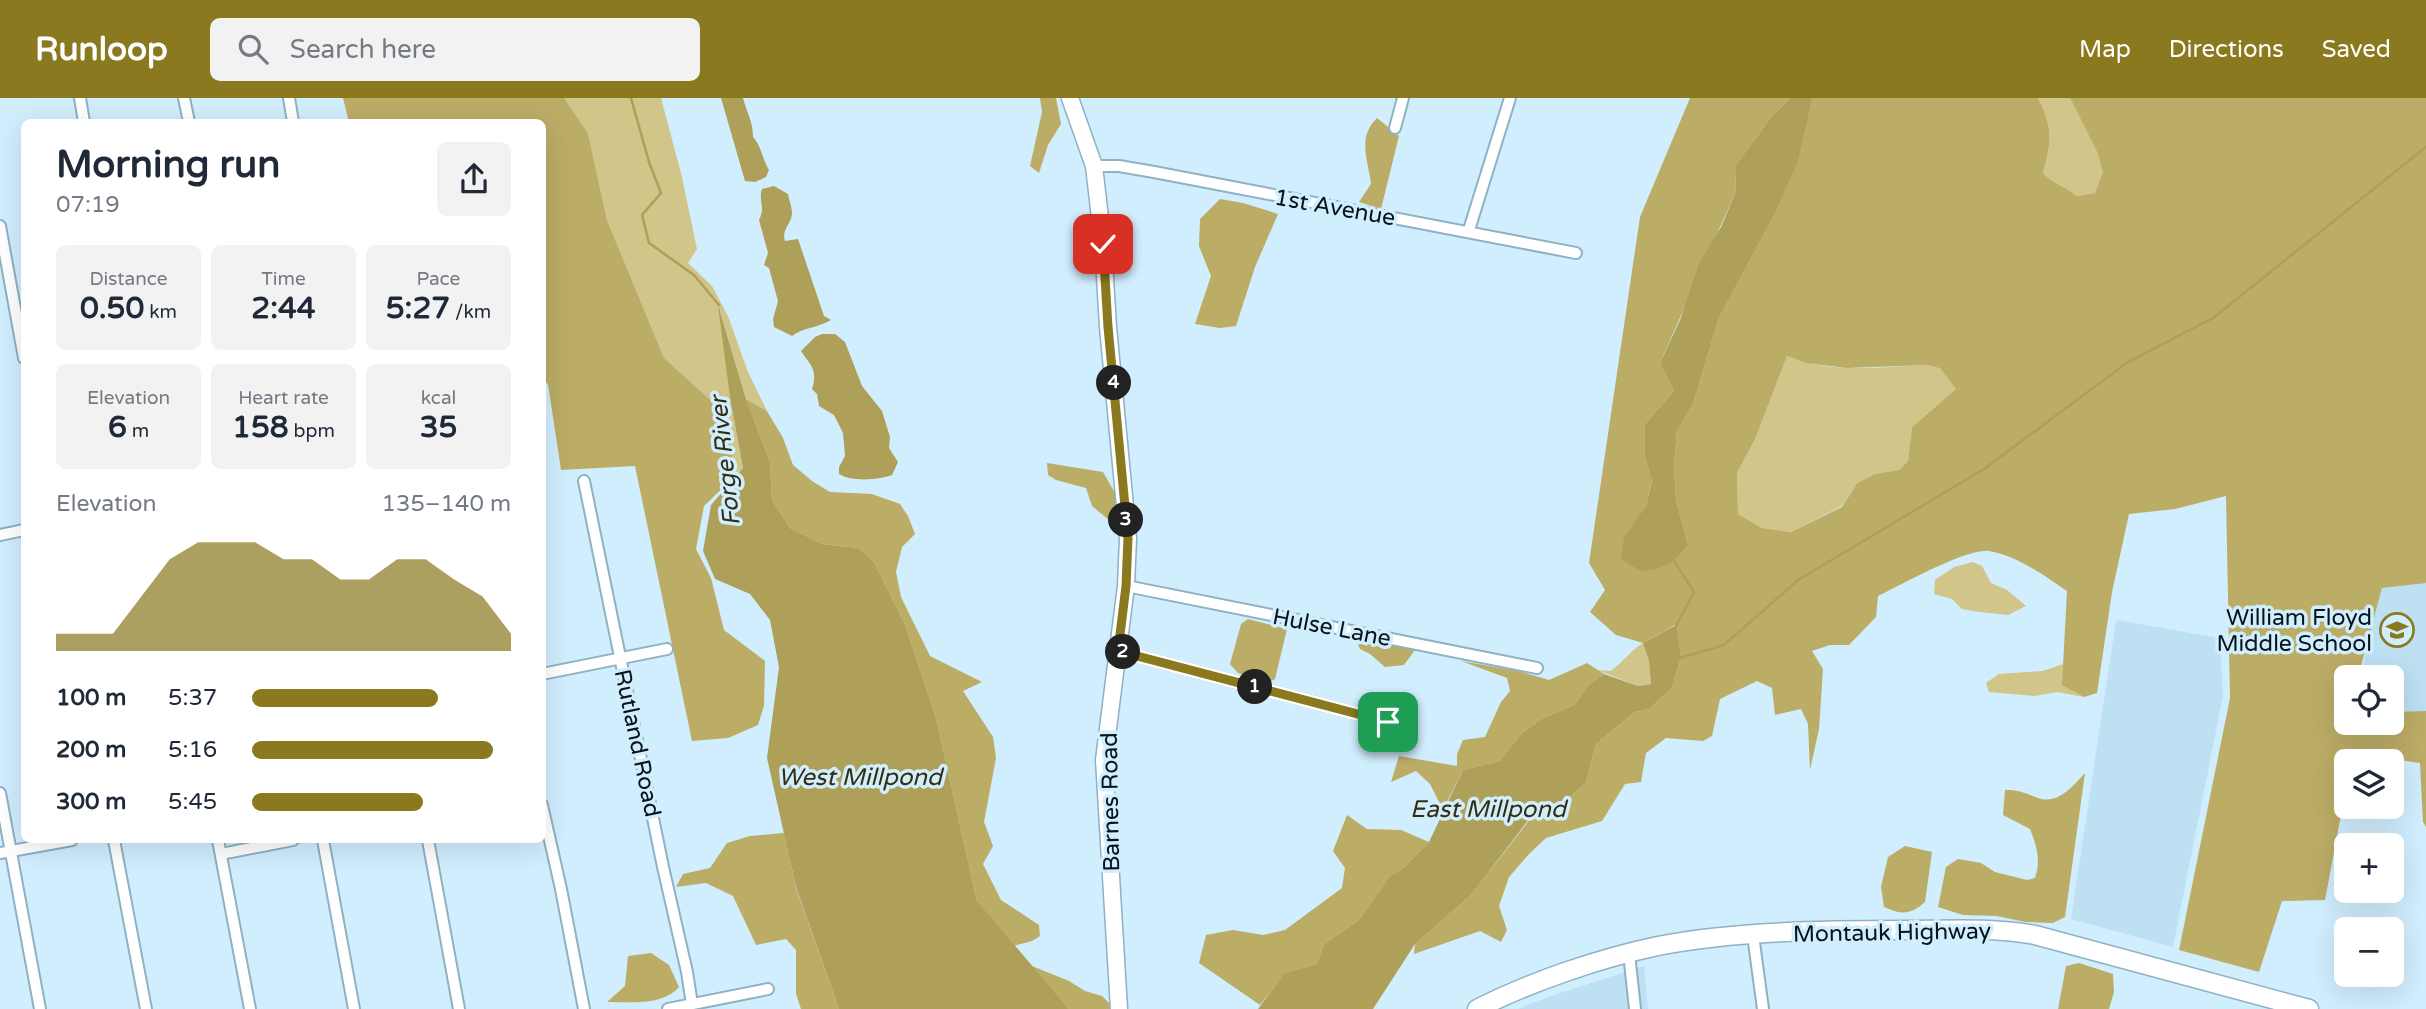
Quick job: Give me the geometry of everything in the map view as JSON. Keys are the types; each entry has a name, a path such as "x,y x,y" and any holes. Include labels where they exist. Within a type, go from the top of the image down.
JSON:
{"main road":[{"name":"Montauk Highway","path":"1477,1009 1505,995 1629,953 1719,937 1841,930 2010,930 2309,1009"}],"street":[{"path":"80,98 84,119"},
{"path":"184,98 188,119"},
{"path":"286,98 292,119"},
{"name":"Barnes Road","path":"1070,98 1094,166 1128,538 1126,586 1104,760 1119,1009"},
{"path":"1395,128 1403,98"},
{"path":"1469,230 1510,98"},
{"name":"1st Avenue","path":"1094,166 1119,166 1154,172 1267,195 1469,230 1576,253"},
{"path":"0,226 21,342"},
{"name":"Rutland Road","path":"584,481 687,972 691,1004"},
{"path":"0,535 21,531"},
{"name":"Hulse Lane","path":"1126,586 1537,668"},
{"path":"546,673 667,649"},
{"path":"1118,651 1388,722"},
{"path":"0,793 5,852 40,1009"},
{"path":"546,823 584,1009"},
{"path":"5,852 55,843"},
{"path":"115,843 146,1009"},
{"path":"219,843 250,1009"},
{"path":"221,854 278,843"},
{"path":"324,843 354,1009"},
{"path":"429,843 459,1009"},
{"path":"1754,935 1763,1009"},
{"path":"1629,953 1636,1009"},
{"path":"668,1009 768,989"}],"shaded area":[{"path":"343,98 564,98 588,133 607,220 664,358 716,405 733,450 731,480 704,506 696,549 711,578 724,630 765,661 764,706 758,725 728,738 692,741 635,466 561,470 546,383 546,119 348,119"},
{"path":"564,98 661,98 682,177 697,249 688,263 712,286 728,316 748,372 767,411 746,399 720,311 730,398 743,468 731,480 733,450 716,405 664,358 607,220 588,133"},
{"path":"1040,98 1056,98 1061,124 1048,145 1039,173 1030,166 1042,112"},
{"path":"1690,98 1790,98 1773,115 1735,166 1736,191 1660,363 1674,391 1645,424 1645,456 1652,480 1646,506 1639,518 1688,544 1676,500 1674,466 1677,431 1693,404 1719,318 1771,221 1812,98 2038,98 2050,135 2043,173 2076,196 2095,193 2103,173 2098,154 2070,98 2426,98 2426,583 2382,588 2361,665 2334,665 2334,735 2404,735 2404,712 2426,711 2426,827 2423,822 2420,763 2404,761 2404,749 2334,749 2334,819 2340,819 2338,833 2334,833 2334,852 2325,900 2282,901 2259,972 2179,950 2230,698 2226,496 2175,509 2129,514 2112,592 2097,693 2084,697 2062,685 2067,591 2030,567 2000,553 1979,552 1950,561 1878,596 1876,617 1849,645 1830,645 1812,651 1823,669 1819,729 1810,770 1808,724 1801,709 1775,715 1772,688 1757,681 1720,699 1712,736 1703,741 1666,738 1646,753 1641,782 1625,784 1602,821 1546,838 1529,854 1509,877 1499,906 1507,930 1501,942 1480,931 1414,954 1415,944 1472,894 1530,819 1558,806 1586,783 1596,744 1635,712 1649,709 1672,688 1681,657 1675,625 1643,643 1616,635 1590,612 1605,590 1589,563 1640,217","holes":["1787,356 1806,363 1847,368 1927,365 1940,368 1956,389 1912,427 1908,461 1899,470 1875,474 1857,483 1842,507 1791,532 1762,528 1738,514 1737,473 1756,437"]},
{"path":"2038,98 2070,98 2098,154 2104,173 2095,193 2075,196 2043,173 2050,135"},
{"path":"1377,118 1399,136 1381,209 1359,202 1371,184 1365,149 1367,133"},
{"path":"1220,199 1278,214 1255,267 1236,326 1220,328 1195,324 1211,276 1199,246 1200,219"},
{"path":"1787,356 1804,362 1838,367 1940,367 1956,389 1912,427 1908,461 1899,470 1875,474 1857,483 1842,506 1791,532 1762,528 1738,514 1737,473 1756,437"},
{"path":"746,399 767,411 783,438 793,465 812,481 830,492 872,494 900,504 908,516 915,534 902,547 896,572 901,597 930,656 982,682 963,691 993,737 996,758 984,822 993,846 983,864 1001,900 1039,925 1040,936 1032,941 1013,946 977,901 936,718 904,622 874,562 858,548 822,544 790,528 772,500 770,462"},
{"path":"1047,463 1103,472 1115,493 1115,525 1092,506 1086,488 1056,480 1048,475"},
{"path":"1973,562 1982,566 1991,583 2007,590 2026,606 2008,615 1979,612 1962,609 1952,599 1934,594 1935,580 1954,567"},
{"name":"William Floyd Middle School","path":"2426,578 2426,755 2404,734 2404,665 2364,665 2376,582"},
{"path":"1248,619 1287,629 1275,679 1267,683 1238,673 1230,664 1241,624"},
{"path":"2116,620 2220,638 2223,696 2173,947 2071,919"},
{"path":"1355,637 1415,650 1404,665 1385,667 1360,649"},
{"path":"1643,643 1649,661 1651,684 1638,686 1597,670 1611,671"},
{"path":"1461,661 1518,671 1549,680 1587,663 1604,674 1589,685 1574,705 1543,718 1521,734 1500,761 1463,770 1443,810 1430,784 1416,771 1391,782 1399,756 1457,766 1457,754 1463,740 1485,737 1501,702 1510,691 1507,678"},
{"path":"2063,664 2063,685 2084,697 2057,692 2035,696 1989,692 1986,683 1999,674 2043,671"},
{"path":"2085,773 2065,917 2053,923 2025,922 1997,916 1963,915 1938,907 1946,867 1958,859 1981,863 1995,872 2027,880 2035,878 2038,859 2030,829 2003,815 2005,790 2052,799 2064,793"},
{"path":"1347,815 1367,829 1401,830 1429,842 1403,868 1389,877 1359,920 1324,944 1317,964 1286,973 1260,1005 1199,963 1206,935 1233,930 1263,935 1285,930 1342,888 1345,868 1333,851"},
{"path":"784,833 796,888 839,1009 801,1009 796,994 796,950 786,939 756,945 733,896 706,883 676,887 683,874 710,868 727,843 750,836"},
{"path":"1905,846 1932,852 1925,902 1915,909 1901,912 1884,907 1881,887 1888,857"},
{"path":"651,953 669,965 679,987 655,1000 607,1002 625,986 628,956"},
{"path":"2079,963 2113,974 2114,992 2109,1009 2058,1009 2066,966"},
{"path":"1032,966 1069,981 1085,991 1102,996 1109,1003 1110,1009 1069,1009"},
{"path":"1644,966 1648,1009 1518,1009 1548,997"}],"water":[{"path":"721,98 743,98 753,137 769,170 766,177 755,182 745,181"},
{"path":"1790,98 1812,98 1798,161 1771,221 1719,318 1693,404 1677,431 1674,466 1676,500 1688,544 1678,557 1668,564 1640,571 1621,559 1624,538 1646,506 1652,481 1645,456 1645,424 1674,391 1660,363 1680,320 1699,264 1721,227 1736,191 1735,166 1773,115"},
{"path":"774,186 788,194 792,208 792,217 784,233 785,241 798,239 824,316 831,320 792,336 774,327 773,319 778,301 769,268 764,265 768,253 759,220 762,212 761,194 762,189"},
{"name":"West Millpond","path":"718,305 746,399 770,462 772,500 790,528 822,544 858,548 874,562 904,622 936,718 977,901 1069,1009 839,1009 796,887 767,758 779,667 770,620 750,594 715,579 703,551 711,505 743,468 730,398"},
{"path":"822,334 835,334 845,342 862,386 882,411 890,437 889,448 898,462 892,475 865,479 839,474 839,467 845,456 843,433 834,415 819,406 817,394 812,389 812,368 801,351"},
{"name":"East Millpond","path":"1676,625 1681,657 1672,688 1649,709 1635,712 1596,744 1586,783 1558,806 1529,819 1472,894 1415,944 1373,1009 1258,1009 1285,973 1317,964 1324,944 1359,920 1389,877 1403,868 1429,842 1463,770 1500,761 1521,734 1543,718 1574,705 1589,685 1604,674 1638,686 1651,684 1649,661 1643,643"}],"waterway":[{"name":"Forge River","path":"631,98 649,162 661,193 642,215 649,243 694,275 719,305"},
{"path":"1680,658 1724,645 1798,580 1984,469 2128,362 2213,318 2426,147"},
{"path":"1672,558 1694,592 1675,628"}],"place":[{"name":"William Floyd Middle School","path":"2397,630"}],"route":[{"path":"1103,244 1119,457 1128,538 1126,586 1118,651 1388,722"}]}
